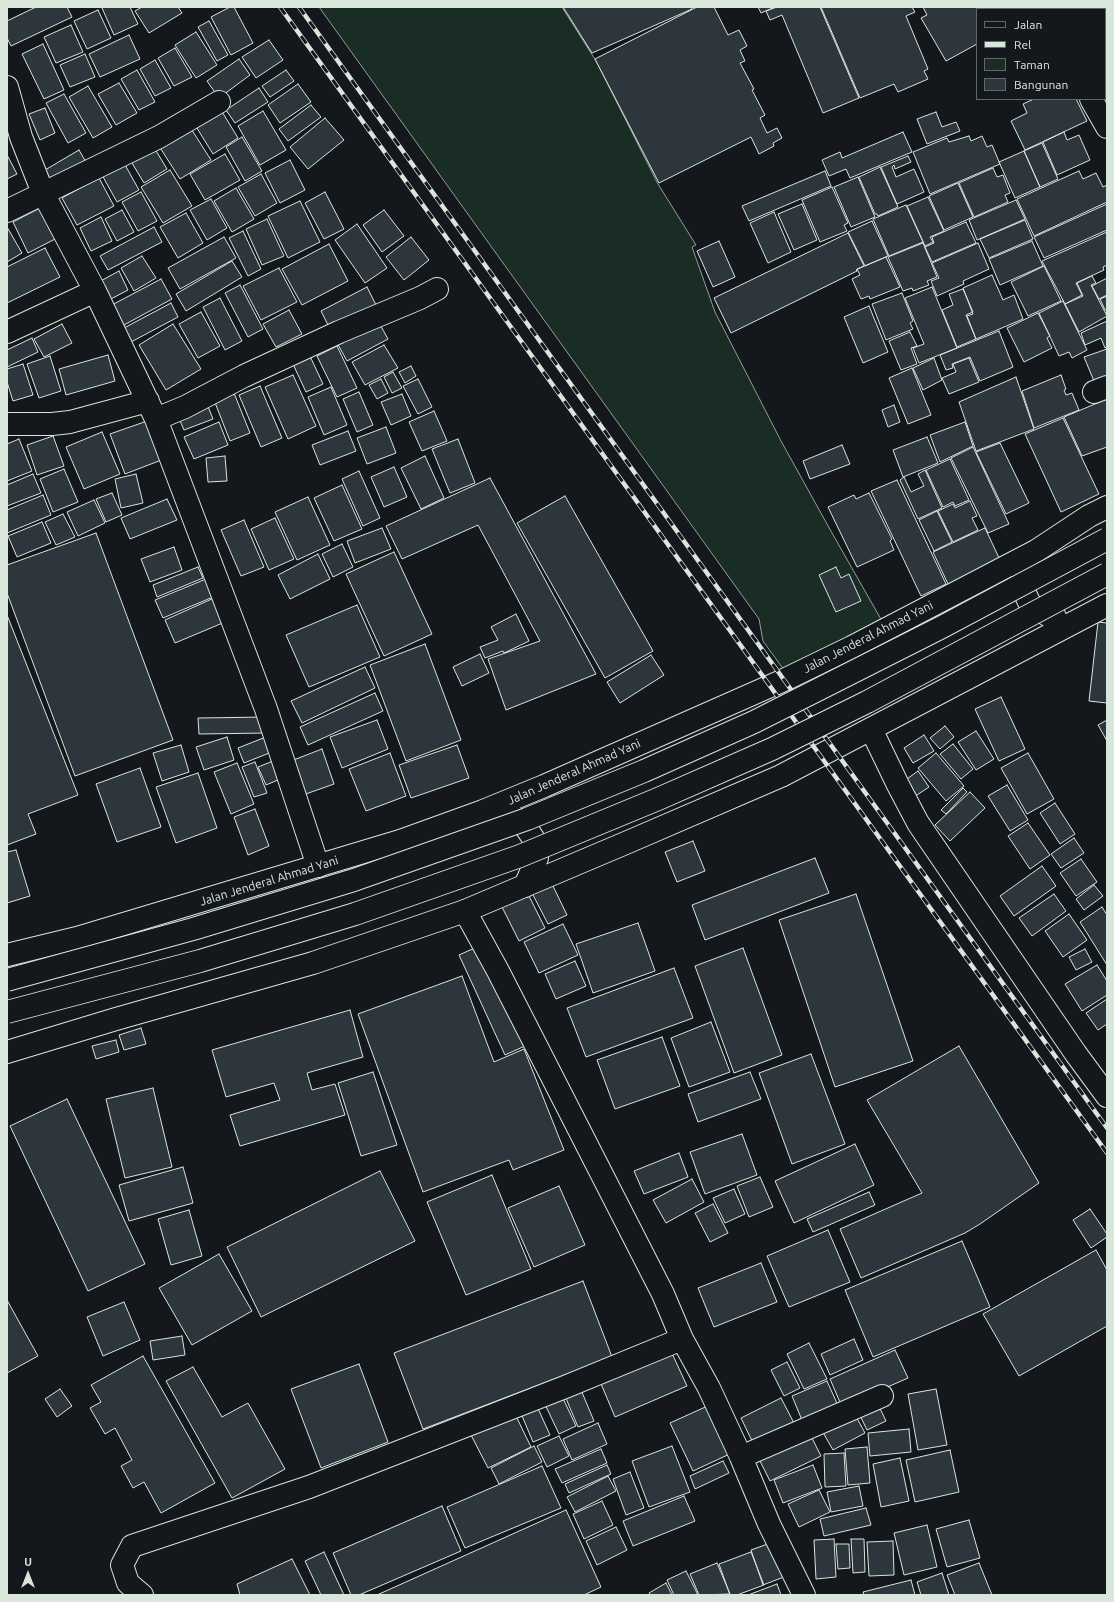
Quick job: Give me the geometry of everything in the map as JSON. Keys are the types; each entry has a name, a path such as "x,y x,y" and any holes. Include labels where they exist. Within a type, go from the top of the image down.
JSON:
{"main road":[{"path":"7,87 21,137 43,193 95,291 152,410 266,709 318,866"},
{"path":"1092,100 1107,127"},
{"path":"7,211 159,137 219,102"},
{"path":"8,423 52,424 152,410 185,407 244,376 339,332 420,298 437,288"},
{"path":"7,332 95,291"},
{"name":"Jalan Jenderal Ahmad Yani","path":"7,955 77,938 318,866 400,841 483,811 544,786 784,680 852,647 1036,550 1089,516 1107,507"},
{"name":"Jalan Jenderal Ahmad Yani","path":"7,980 193,929 354,880 526,819 644,771 754,722 935,631 1107,539"},
{"path":"1036,550 1024,569 1021,585 1030,604 1052,618 1084,616"},
{"path":"7,1012 200,961 355,914 520,856 658,799 772,749 867,702 1107,574"},
{"path":"7,1052 116,1019 313,963 465,911 781,776 1107,605"},
{"path":"870,729 918,823 1076,1054 1107,1096"},
{"path":"483,811 507,814 521,820 533,838 537,858 525,886"},
{"path":"465,911 498,971 663,1294 682,1339 709,1388 741,1457 769,1524 804,1595"},
{"path":"142,1595 128,1583 122,1565 132,1546 309,1486 565,1387 682,1339"},
{"path":"741,1457 882,1396"}],"green space":[{"path":"319,7 562,7 596,61 658,184 696,245 692,247 715,312 781,441 882,621 784,670 763,641 759,619"}],"building":[{"path":"36,7 67,7 72,17 11,46 7,38 7,21"},
{"path":"130,7 138,24 114,35 102,8"},
{"path":"142,7 178,7 182,13 149,33 135,11"},
{"path":"230,7 234,7 253,43 231,55 211,17"},
{"path":"563,7 691,7 692,9 592,53"},
{"path":"697,7 714,7 728,35 739,30 747,46 740,50 745,61 740,63 754,89 752,90 765,115 760,118 767,133 777,128 782,138 773,143 774,146 759,154 751,137 659,183 595,59"},
{"path":"758,7 775,7 761,13"},
{"path":"777,7 820,7 859,98 823,113 782,15 770,20 766,11"},
{"path":"821,7 912,7 915,12 906,16 928,69 924,71 928,79 898,92 894,84 860,98"},
{"path":"923,7 981,7 976,8 976,45 946,61 921,18 927,15"},
{"path":"1066,7 1088,8 1066,8"},
{"path":"1107,7 1107,21 1106,8 1094,8"},
{"path":"98,10 111,38 87,49 74,21"},
{"path":"209,21 228,55 217,61 198,27"},
{"path":"71,25 83,52 56,63 44,37"},
{"path":"196,32 217,65 196,78 175,45"},
{"path":"129,35 140,59 100,77 89,54"},
{"path":"269,40 283,60 256,78 242,57"},
{"path":"43,44 64,90 44,99 22,54"},
{"path":"175,48 192,77 174,86 158,58"},
{"path":"85,54 95,77 70,87 60,65"},
{"path":"239,59 250,75 219,98 207,81"},
{"path":"155,60 171,88 155,96 140,69"},
{"path":"137,70 155,102 139,110 121,79"},
{"path":"286,70 294,81 270,97 262,86"},
{"path":"119,83 137,113 116,125 98,94"},
{"path":"298,84 311,102 280,123 268,105"},
{"path":"88,86 112,127 93,138 69,97"},
{"path":"259,88 268,102 235,123 226,110"},
{"path":"64,94 86,133 68,143 46,103"},
{"path":"1032,100 1076,100 1087,121 1025,150 1011,121 1027,113 1023,104"},
{"path":"311,105 321,117 288,141 279,129"},
{"path":"45,108 55,133 40,140 29,114"},
{"path":"221,110 238,138 213,154 195,125"},
{"path":"263,111 286,150 260,165 238,126"},
{"path":"936,112 942,127 956,122 960,131 927,144 917,119"},
{"path":"325,118 344,140 308,169 290,147"},
{"path":"190,127 211,160 180,179 159,146"},
{"path":"903,132 912,152 850,178 846,169 829,176 822,160 840,152 842,158"},
{"path":"1064,132 1067,140 1079,135 1090,160 1057,175 1043,142"},
{"path":"969,136 971,141 982,136 987,147 992,145 1000,164 930,194 913,152 947,138 949,142"},
{"path":"242,137 262,171 245,181 226,147"},
{"path":"1042,143 1058,179 1040,187 1024,151"},
{"path":"152,144 167,169 144,183 129,158"},
{"path":"79,150 87,164 53,184 45,170"},
{"path":"1024,151 1040,187 1015,198 999,162"},
{"path":"225,154 240,180 205,200 190,174"},
{"path":"7,155 17,174 7,179"},
{"path":"908,156 911,162 895,169 894,165 892,167 896,177 914,169 924,192 897,204 881,167"},
{"path":"290,160 305,190 280,203 265,173"},
{"path":"124,163 139,190 117,202 102,175"},
{"path":"880,167 898,207 878,216 875,214 859,177"},
{"path":"993,168 997,177 1003,175 1010,193 1005,195 1008,202 974,217 959,183"},
{"path":"170,170 192,206 163,223 141,187"},
{"path":"825,171 831,186 749,221 742,206"},
{"path":"1079,171 1083,179 1096,173 1103,187 1107,185 1107,202 1034,236 1017,199"},
{"path":"261,174 277,203 255,216 238,187"},
{"path":"858,177 875,217 851,227 834,187"},
{"path":"99,178 114,206 77,225 62,198"},
{"path":"958,183 973,217 944,230 929,196"},
{"path":"832,187 848,223 844,225 847,231 820,242 802,200"},
{"path":"236,188 254,219 232,232 214,201"},
{"path":"141,192 157,221 138,231 122,202"},
{"path":"325,192 344,229 324,239 305,203"},
{"path":"928,197 944,231 930,237 933,242 925,246 907,206"},
{"path":"211,199 227,228 207,240 190,210"},
{"path":"1016,200 1025,219 977,240 969,220"},
{"path":"300,201 320,242 288,258 268,216"},
{"path":"802,204 817,240 794,250 778,214"},
{"path":"1107,204 1107,230 1044,258 1034,237"},
{"path":"906,205 923,242 889,256 873,219"},
{"path":"40,208 55,239 28,253 13,222"},
{"path":"122,210 134,232 117,241 105,219"},
{"path":"384,210 404,236 382,252 363,225"},
{"path":"774,212 791,252 768,263 750,223"},
{"path":"186,213 203,243 178,258 160,227"},
{"path":"101,217 112,241 91,251 80,228"},
{"path":"267,219 284,256 262,265 246,229"},
{"path":"1025,220 1033,239 989,258 980,239"},
{"path":"872,221 888,256 865,266 848,232"},
{"path":"966,222 976,243 932,262 925,247 934,243 932,237"},
{"path":"357,224 387,268 365,283 335,240"},
{"path":"7,227 22,253 7,262"},
{"path":"154,227 162,242 108,270 100,256"},
{"path":"243,231 261,269 248,276 229,238"},
{"path":"1107,232 1107,265 1103,267 1104,270 1076,283 1082,295 1065,304 1042,261"},
{"path":"848,233 864,266 856,270 857,271 731,333 714,298"},
{"path":"224,237 236,258 180,289 168,268"},
{"path":"411,237 429,260 404,280 386,257"},
{"path":"719,241 735,277 713,287 697,251"},
{"path":"1032,241 1043,266 1000,285 989,259"},
{"path":"923,243 937,277 927,281 929,285 913,291 912,288 903,291 888,257"},
{"path":"978,243 989,269 963,281 964,284 937,296 931,281 939,278 932,263"},
{"path":"329,244 348,281 302,305 282,269"},
{"path":"45,248 60,277 7,303 7,267"},
{"path":"142,256 156,278 134,291 121,268"},
{"path":"886,257 900,287 870,299 869,296 861,299 852,279 860,275 857,269"},
{"path":"232,261 242,277 186,311 176,294"},
{"path":"1044,266 1061,301 1028,316 1011,282"},
{"path":"279,268 297,302 261,320 243,286"},
{"path":"119,271 128,290 107,301 97,283"},
{"path":"992,275 1003,300 1014,295 1023,319 976,339 967,316 973,314 963,288"},
{"path":"1092,276 1096,283 1091,285 1107,316 1079,332 1065,304 1083,296 1077,283"},
{"path":"1107,278 1107,295 1099,299 1092,286"},
{"path":"161,279 172,299 122,326 110,306"},
{"path":"240,285 263,329 248,337 225,293"},
{"path":"367,287 377,307 331,331 321,311"},
{"path":"932,287 957,348 919,363 913,348 924,344 905,298"},
{"path":"963,289 973,312 966,315 976,339 957,347 942,310 953,305 949,294"},
{"path":"902,293 913,321 910,323 913,329 886,340 872,304"},
{"path":"1107,296 1107,310 1105,310 1100,299"},
{"path":"220,298 242,341 225,350 203,307"},
{"path":"1063,301 1087,350 1072,358 1069,352 1059,356 1039,313"},
{"path":"171,303 178,317 131,342 124,328"},
{"path":"869,306 888,352 863,363 844,317"},
{"path":"289,310 302,334 276,347 263,324"},
{"path":"201,312 220,346 198,358 179,324"},
{"path":"1038,313 1050,336 1047,338 1052,348 1024,362 1007,328"},
{"path":"377,319 388,339 347,361 336,341"},
{"path":"1107,321 1107,347 1105,348 1101,338 1085,345 1081,333"},
{"path":"62,324 72,343 44,357 34,339"},
{"path":"173,324 201,369 166,390 139,345"},
{"path":"999,331 1013,367 980,381 970,357 952,364 953,368 946,370 940,355"},
{"path":"910,332 917,346 911,348 917,364 901,370 889,341"},
{"path":"32,338 38,352 7,367 7,350"},
{"path":"384,345 398,368 365,385 352,362"},
{"path":"337,346 357,388 337,397 317,356"},
{"path":"1107,349 1107,376 1094,381 1084,357"},
{"path":"309,354 323,384 306,392 292,362"},
{"path":"108,355 115,381 66,395 59,369"},
{"path":"50,356 61,391 39,398 27,364"},
{"path":"934,358 942,380 923,390 913,368"},
{"path":"969,358 979,382 949,394 942,378 956,372 953,364"},
{"path":"23,364 33,395 13,401 7,382 7,369"},
{"path":"411,366 416,376 405,383 399,372"},
{"path":"912,368 931,415 908,424 889,378"},
{"path":"393,372 402,388 392,393 384,377"},
{"path":"293,375 316,426 288,439 265,387"},
{"path":"1061,375 1066,389 1064,390 1066,395 1072,393 1079,410 1034,428 1022,391"},
{"path":"1016,377 1034,429 976,451 959,402"},
{"path":"381,379 388,393 377,399 369,385"},
{"path":"418,379 432,407 418,414 403,386"},
{"path":"260,386 282,438 261,447 239,395"},
{"path":"331,387 347,425 324,435 308,397"},
{"path":"359,392 373,425 357,432 343,399"},
{"path":"234,393 250,433 230,441 214,400"},
{"path":"402,394 411,416 391,425 381,402"},
{"path":"1107,399 1107,447 1082,456 1064,417"},
{"path":"207,404 213,419 184,430 178,416"},
{"path":"894,405 900,422 888,427 882,410"},
{"path":"434,411 447,441 422,451 409,422"},
{"path":"1063,418 1099,494 1061,512 1025,434"},
{"path":"150,420 164,459 125,474 110,434"},
{"path":"219,422 228,445 194,459 184,437"},
{"path":"965,422 973,446 940,462 930,435"},
{"path":"386,427 396,453 367,464 357,438"},
{"path":"348,431 356,451 320,465 312,445"},
{"path":"102,432 120,474 84,489 66,447"},
{"path":"53,436 64,466 37,475 27,445"},
{"path":"927,437 938,463 903,477 893,450"},
{"path":"19,439 32,471 7,481 7,444"},
{"path":"458,439 475,483 450,493 432,449"},
{"path":"1000,443 1029,503 1006,514 976,452"},
{"path":"842,445 850,464 810,479 803,461"},
{"path":"973,447 1009,524 988,533 951,458"},
{"path":"225,456 227,481 208,482 206,458"},
{"path":"425,456 444,498 421,509 401,468"},
{"path":"950,459 969,500 955,506 953,502 943,507 926,470"},
{"path":"394,467 407,497 384,507 371,477"},
{"path":"64,469 78,502 53,512 40,479"},
{"path":"925,470 942,508 918,519 900,480 904,477 911,492 924,486 918,474"},
{"path":"359,471 380,518 363,526 342,479"},
{"path":"33,474 41,493 7,506 7,485"},
{"path":"136,474 143,503 121,508 115,479"},
{"path":"490,478 596,674 506,710 488,659 540,641 478,525 402,559 386,526"},
{"path":"897,480 946,584 921,596 871,491"},
{"path":"342,485 362,529 334,541 314,498"},
{"path":"112,493 122,515 106,522 96,499"},
{"path":"869,493 892,539 890,541 894,550 857,567 828,507 854,495 856,499"},
{"path":"43,495 51,515 7,533 7,510"},
{"path":"565,496 653,651 605,678 517,523"},
{"path":"308,497 330,545 297,560 275,512"},
{"path":"167,499 177,520 130,539 121,518"},
{"path":"94,500 105,523 78,536 67,512"},
{"path":"970,501 977,516 972,518 978,530 953,542 938,511 953,504 955,508"},
{"path":"937,511 952,542 934,551 919,520"},
{"path":"63,514 75,537 56,545 45,522"},
{"path":"275,518 294,559 269,570 251,529"},
{"path":"244,520 264,567 241,576 221,530"},
{"path":"42,522 51,543 17,557 8,536"},
{"path":"382,528 391,549 355,563 347,541"},
{"path":"985,528 1000,560 948,584 933,552"},
{"path":"96,533 173,740 75,776 7,593 7,565"},
{"path":"342,544 353,567 333,577 322,554"},
{"path":"174,547 182,570 150,582 141,559"},
{"path":"394,552 432,634 384,656 346,574"},
{"path":"318,554 330,579 290,599 278,575"},
{"path":"198,567 203,578 157,597 153,585"},
{"path":"836,567 841,578 849,574 861,601 836,612 819,575"},
{"path":"206,579 213,597 163,618 155,600"},
{"path":"214,598 225,622 175,643 165,620"},
{"path":"357,605 380,657 309,687 286,635"},
{"path":"516,614 529,641 504,653 503,651 485,658 480,647 498,640 491,627"},
{"path":"7,615 78,795 28,814 36,834 7,845"},
{"path":"1098,622 1107,623 1107,703 1089,701"},
{"path":"425,644 461,740 406,761 370,665"},
{"path":"480,654 489,673 462,686 453,667"},
{"path":"651,655 664,675 620,703 607,682"},
{"path":"365,667 375,688 302,723 291,701"},
{"path":"375,693 383,711 308,745 300,727"},
{"path":"1001,697 1025,749 999,761 975,709"},
{"path":"267,717 267,733 199,734 198,718"},
{"path":"377,720 388,749 342,768 330,737"},
{"path":"1107,720 1107,741 1098,725"},
{"path":"945,726 954,737 940,749 930,738"},
{"path":"976,731 994,759 976,770 958,742"},
{"path":"271,735 277,750 244,763 238,748"},
{"path":"924,735 934,751 913,763 904,748"},
{"path":"227,737 234,760 204,770 196,747"},
{"path":"953,744 973,769 961,779 940,754"},
{"path":"181,745 189,772 162,781 153,753"},
{"path":"457,745 469,778 411,798 399,765"},
{"path":"322,749 334,784 303,795 291,761"},
{"path":"390,753 406,796 366,811 349,769"},
{"path":"936,753 964,786 946,801 918,768"},
{"path":"1028,753 1054,799 1027,814 1001,768"},
{"path":"278,759 285,777 266,785 258,767"},
{"path":"255,762 267,793 254,797 242,767"},
{"path":"237,763 254,804 231,814 214,772"},
{"path":"140,768 161,827 117,842 96,784"},
{"path":"918,771 929,787 911,799 900,784"},
{"path":"198,773 217,828 176,843 156,787"},
{"path":"1007,785 1028,820 1010,831 988,796"},
{"path":"963,788 967,792 946,814 941,810"},
{"path":"970,792 985,808 950,841 935,825"},
{"path":"1055,803 1075,834 1060,844 1040,813"},
{"path":"255,809 269,846 248,855 234,817"},
{"path":"1028,823 1050,855 1030,869 1008,836"},
{"path":"1074,838 1084,853 1061,868 1051,854"},
{"path":"693,841 705,871 677,882 665,852"},
{"path":"16,850 30,896 7,903 7,852"},
{"path":"815,858 829,893 705,940 692,905"},
{"path":"1081,859 1097,882 1076,896 1060,873"},
{"path":"1042,866 1056,886 1014,916 1000,896"},
{"path":"552,884 567,915 548,924 532,893"},
{"path":"1094,885 1103,896 1084,910 1076,899"},
{"path":"528,894 545,928 519,941 502,907"},
{"path":"856,894 913,1061 835,1087 779,920"},
{"path":"1054,894 1066,911 1032,936 1019,918"},
{"path":"1102,907 1107,915 1107,965 1080,922"},
{"path":"1069,914 1087,940 1063,957 1045,931"},
{"path":"638,923 655,971 593,993 576,944"},
{"path":"563,924 578,955 539,973 524,942"},
{"path":"479,946 525,1046 505,1055 459,955"},
{"path":"743,948 782,1055 734,1073 695,966"},
{"path":"1085,949 1092,962 1076,970 1069,957"},
{"path":"575,961 586,986 556,999 545,974"},
{"path":"1097,965 1107,981 1107,995 1082,1011 1065,984"},
{"path":"674,968 693,1018 586,1057 567,1008"},
{"path":"462,976 494,1062 524,1049 564,1150 513,1170 509,1160 423,1192 358,1014"},
{"path":"1107,999 1107,1024 1098,1030 1086,1013"},
{"path":"350,1010 363,1057 307,1073 312,1090 335,1084 345,1115 240,1146 230,1115 280,1100 274,1083 226,1097 212,1050"},
{"path":"711,1022 730,1072 689,1087 671,1038"},
{"path":"141,1028 146,1044 124,1050 119,1035"},
{"path":"662,1037 680,1086 615,1109 597,1060"},
{"path":"116,1040 119,1052 96,1059 92,1046"},
{"path":"959,1046 1039,1183 965,1233 861,1278 840,1229 922,1193 867,1100"},
{"path":"811,1054 845,1144 792,1164 759,1073"},
{"path":"373,1072 397,1145 361,1156 338,1083"},
{"path":"750,1072 761,1099 698,1122 688,1094"},
{"path":"153,1088 172,1167 125,1178 106,1099"},
{"path":"67,1099 145,1264 88,1291 10,1126"},
{"path":"742,1134 757,1175 705,1194 690,1152"},
{"path":"855,1144 874,1185 794,1223 775,1181"},
{"path":"679,1153 688,1177 644,1194 634,1171"},
{"path":"183,1167 193,1203 129,1221 119,1185"},
{"path":"380,1171 415,1241 261,1317 227,1247"},
{"path":"492,1175 531,1269 466,1295 427,1202"},
{"path":"760,1177 773,1207 749,1217 737,1186"},
{"path":"692,1179 704,1202 666,1223 653,1200"},
{"path":"559,1186 585,1245 534,1267 508,1208"},
{"path":"734,1189 745,1214 725,1223 713,1198"},
{"path":"869,1192 875,1205 813,1232 807,1219"},
{"path":"713,1204 728,1233 710,1242 695,1213"},
{"path":"1090,1209 1107,1234 1107,1237 1091,1248 1073,1220"},
{"path":"189,1210 202,1256 171,1265 158,1219"},
{"path":"828,1230 850,1282 789,1307 767,1256"},
{"path":"962,1241 990,1307 873,1357 845,1290"},
{"path":"1096,1250 1107,1270 1107,1326 1019,1376 983,1314"},
{"path":"219,1254 252,1311 192,1345 159,1288"},
{"path":"761,1263 777,1302 714,1327 698,1288"},
{"path":"583,1281 612,1357 423,1429 394,1353"},
{"path":"7,1300 38,1356 7,1373"},
{"path":"124,1302 140,1340 103,1356 87,1317"},
{"path":"182,1336 185,1355 153,1360 150,1341"},
{"path":"854,1339 863,1360 830,1375 821,1354"},
{"path":"809,1343 827,1379 804,1389 787,1354"},
{"path":"670,1349 687,1386 615,1417 599,1379"},
{"path":"895,1350 908,1378 842,1407 830,1379"},
{"path":"143,1356 215,1483 161,1513 144,1482 133,1488 121,1466 132,1460 115,1428 105,1434 90,1408 101,1402 91,1385"},
{"path":"787,1362 800,1388 784,1396 771,1370"},
{"path":"359,1364 388,1442 321,1468 291,1389"},
{"path":"193,1367 222,1417 248,1403 285,1469 232,1498 166,1381"},
{"path":"827,1381 840,1410 804,1425 792,1396"},
{"path":"60,1389 72,1406 57,1417 45,1399"},
{"path":"936,1389 947,1445 918,1450 908,1394"},
{"path":"581,1390 594,1421 578,1427 565,1396"},
{"path":"560,1392 576,1426 559,1434 543,1400"},
{"path":"781,1398 794,1423 753,1443 741,1418"},
{"path":"876,1400 886,1421 867,1430 857,1409"},
{"path":"536,1404 550,1435 533,1442 520,1411"},
{"path":"712,1404 734,1452 693,1471 670,1423"},
{"path":"853,1411 865,1433 833,1450 821,1429"},
{"path":"515,1414 531,1447 488,1468 471,1435"},
{"path":"598,1423 607,1444 572,1460 563,1439"},
{"path":"909,1429 911,1452 870,1456 868,1433"},
{"path":"809,1432 821,1456 770,1481 758,1457"},
{"path":"559,1436 569,1456 547,1467 537,1446"},
{"path":"534,1446 542,1462 499,1484 491,1468"},
{"path":"672,1446 690,1492 649,1507 632,1461"},
{"path":"867,1447 870,1483 848,1485 845,1449"},
{"path":"601,1449 607,1463 562,1483 555,1469"},
{"path":"950,1450 959,1492 915,1502 906,1460"},
{"path":"844,1453 846,1486 825,1487 824,1454"},
{"path":"900,1458 909,1501 881,1507 873,1464"},
{"path":"723,1461 729,1473 695,1489 690,1476"},
{"path":"607,1465 611,1474 569,1493 565,1484"},
{"path":"813,1465 822,1488 783,1503 774,1480"},
{"path":"542,1466 561,1508 465,1548 447,1507"},
{"path":"630,1472 644,1508 626,1515 613,1479"},
{"path":"608,1476 616,1491 575,1512 567,1497"},
{"path":"859,1486 863,1506 831,1512 827,1492"},
{"path":"819,1490 830,1512 799,1527 788,1504"},
{"path":"684,1496 695,1521 633,1546 623,1521"},
{"path":"602,1501 613,1525 584,1539 573,1514"},
{"path":"442,1506 461,1551 359,1595 351,1595 333,1553"},
{"path":"866,1508 871,1525 824,1536 820,1519"},
{"path":"566,1510 601,1587 584,1595 377,1595"},
{"path":"969,1520 980,1558 947,1567 936,1529"},
{"path":"927,1525 937,1567 904,1575 894,1533"},
{"path":"616,1527 627,1550 597,1565 586,1541"},
{"path":"834,1539 836,1577 816,1579 814,1540"},
{"path":"851,1539 864,1539 865,1572 853,1573"},
{"path":"776,1541 789,1575 763,1585 751,1550"},
{"path":"893,1541 894,1575 869,1576 867,1542"},
{"path":"836,1544 849,1544 850,1568 838,1569"},
{"path":"324,1552 344,1595 321,1595 305,1561"},
{"path":"751,1552 764,1585 737,1595 730,1595 719,1564"},
{"path":"292,1559 310,1595 240,1595 237,1584"},
{"path":"717,1563 730,1594 699,1595 690,1574"},
{"path":"979,1563 992,1595 955,1595 947,1575"},
{"path":"686,1571 698,1595 674,1595 667,1580"},
{"path":"942,1573 949,1595 921,1595 917,1582"},
{"path":"911,1580 915,1595 864,1595 863,1592"},
{"path":"666,1583 672,1595 650,1595 649,1593"},
{"path":"777,1584 781,1595 748,1595"}],"railway":[{"path":"280,7 1107,1153"},
{"path":"299,7 1107,1128"}]}
